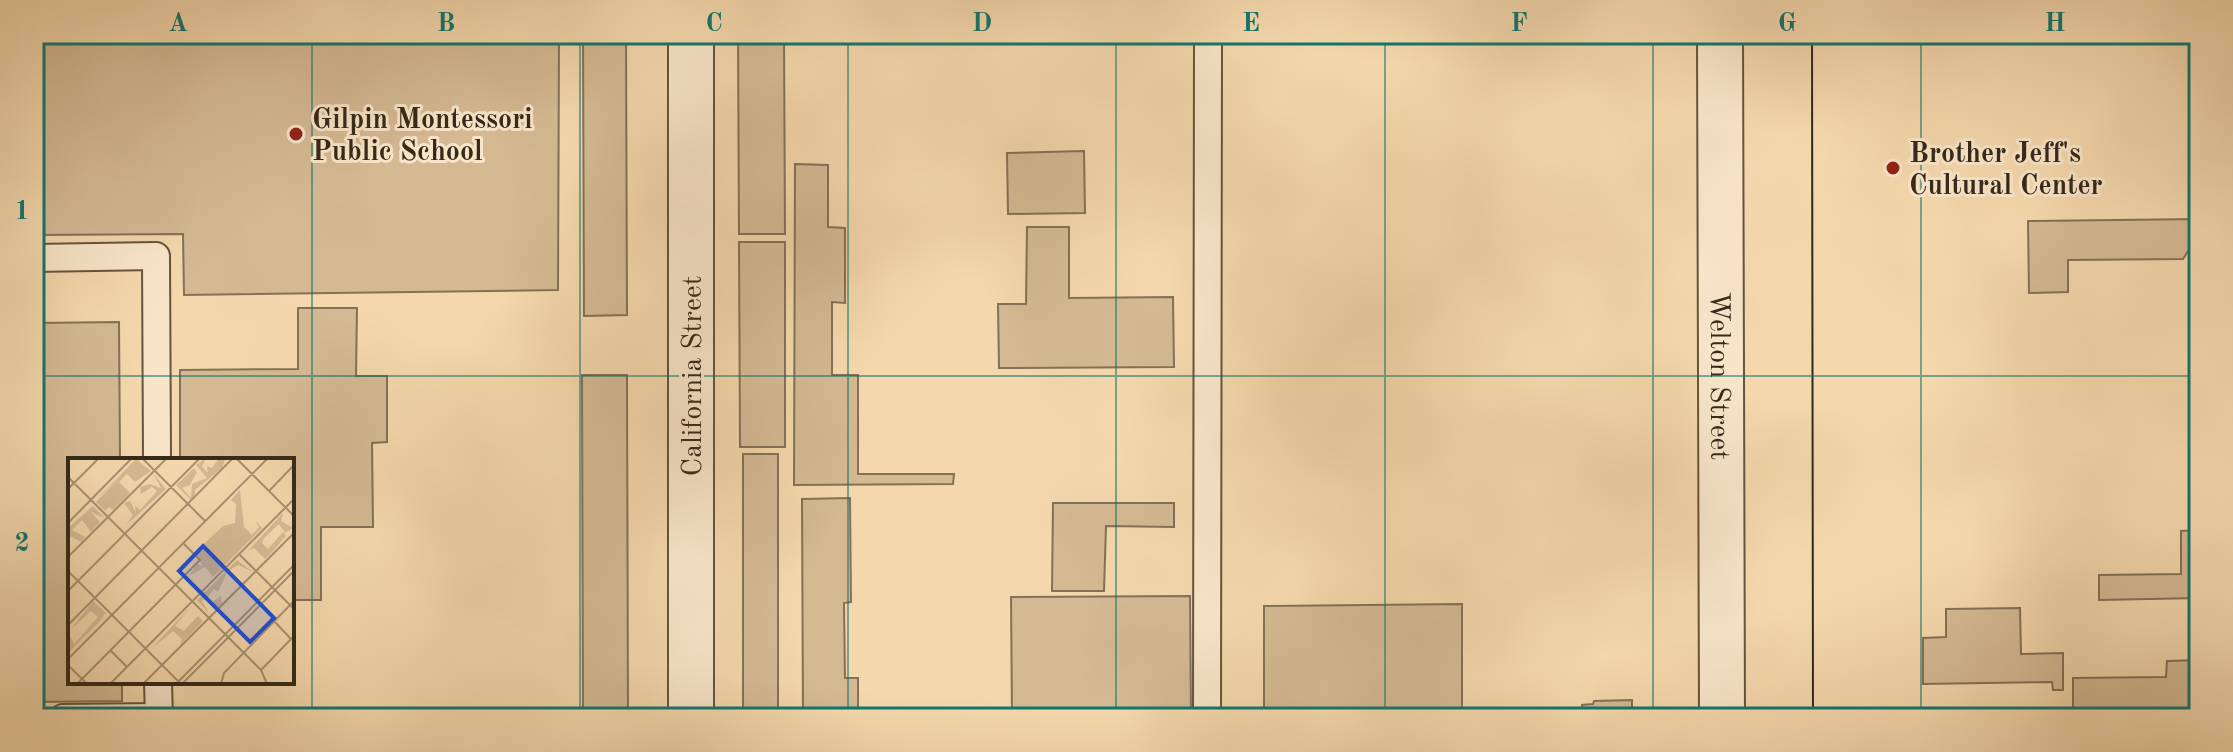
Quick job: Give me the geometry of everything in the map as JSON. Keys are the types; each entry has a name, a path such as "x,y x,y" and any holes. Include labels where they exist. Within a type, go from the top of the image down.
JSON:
{"street":[{"name":"California Street","path":"691,34 691,718"},
{"name":"Welton Street","path":"1720,34 1722,718"}],"lane":[{"path":"1207,718 1208,34"},
{"path":"34,258 156,256 157,458"},
{"path":"63,718 159,718 158,684"}],"shaded area":[{"name":"Gilpin Montessori Public School","path":"34,34 559,34 558,290 184,295 183,234 34,235"},
{"path":"583,34 626,34 627,315 584,316"},
{"path":"738,34 784,34 785,234 739,234"},
{"path":"1084,151 1085,213 1008,214 1007,153"},
{"path":"795,164 828,165 828,227 845,228 845,303 832,302 832,375 858,375 858,474 954,474 953,484 794,485"},
{"path":"2199,219 2199,234 2183,259 2068,260 2068,292 2029,293 2028,221"},
{"path":"1027,227 1069,227 1069,298 1173,297 1174,367 999,368 998,304 1026,304"},
{"path":"739,242 785,242 785,447 740,447"},
{"path":"298,308 357,308 356,376 387,376 387,442 372,443 373,527 321,527 321,600 294,600 294,458 180,458 180,370 298,369"},
{"path":"119,322 120,458 68,458 68,684 122,684 122,701 34,702 34,323"},
{"path":"582,375 627,375 628,718 583,718"},
{"path":"743,454 778,454 778,718 743,718"},
{"path":"850,498 851,602 844,603 845,678 858,678 858,718 803,718 802,499"},
{"path":"1053,503 1174,503 1174,527 1106,526 1104,591 1052,591"},
{"path":"2199,530 2199,598 2099,600 2099,575 2181,574 2181,531"},
{"path":"1190,596 1191,718 1012,718 1011,597"},
{"path":"1462,604 1462,718 1264,718 1264,606"},
{"path":"2020,608 2021,654 2063,653 2063,690 2053,690 2052,682 1923,684 1923,638 1946,637 1946,609"},
{"path":"2199,660 2199,718 2073,718 2073,678 2166,677 2167,661"},
{"path":"1632,700 1632,718 1582,718 1582,705 1593,704 1594,701"}],"tram line":[{"path":"1812,34 1813,718"}],"place":[{"name":"Gilpin Montessori Public School","path":"296,134"},
{"name":"Brother Jeff's Cultural Center","path":"1893,168"}]}
